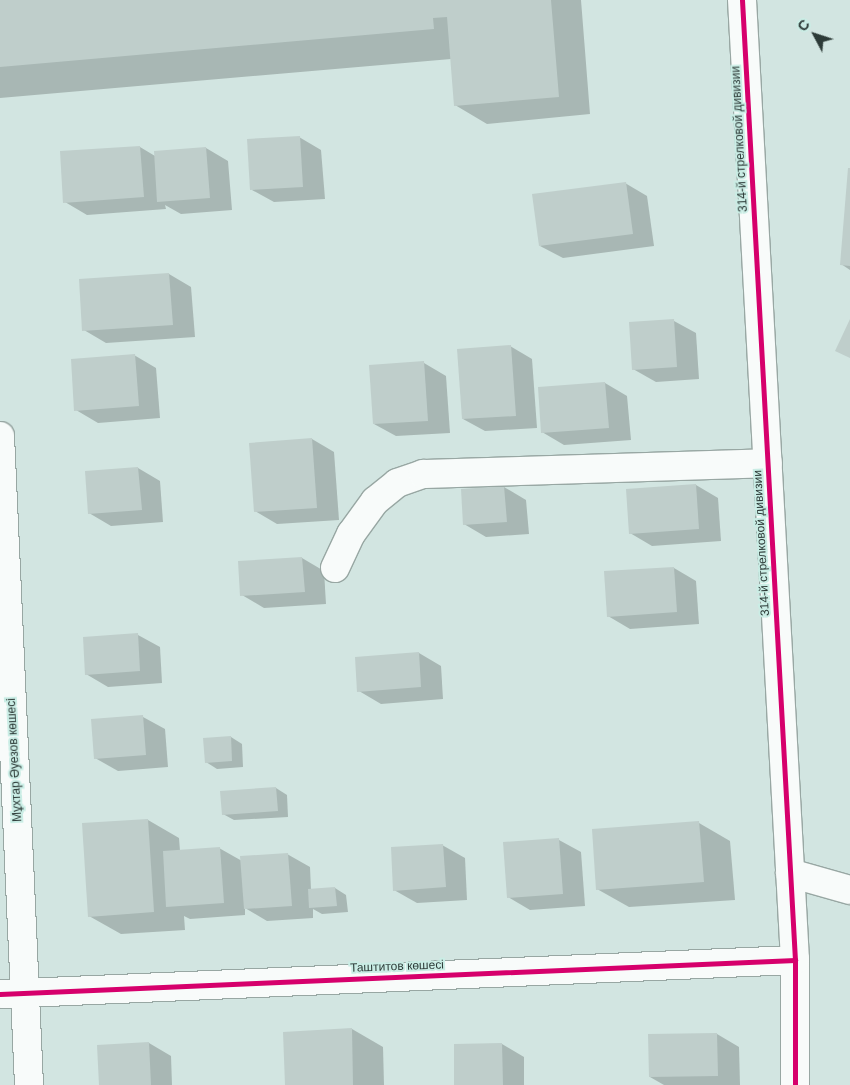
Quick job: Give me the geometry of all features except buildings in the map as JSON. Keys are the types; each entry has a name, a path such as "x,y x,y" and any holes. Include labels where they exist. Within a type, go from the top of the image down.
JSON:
{"street":[{"name":"314-й стрелковой дивизии","path":"742,0 795,960 795,1085"},
{"name":"Мұхтар Әуезов көшесі","path":"0,436 13,993 29,1085"},
{"path":"335,568 352,534 376,501 397,483 423,474 768,463"},
{"path":"790,873 850,890"},
{"name":"Таштитов көшесі","path":"13,993 795,960"}],"cycle path":[{"path":"742,0 795,960 795,1085"},
{"path":"0,994 795,960"}]}
